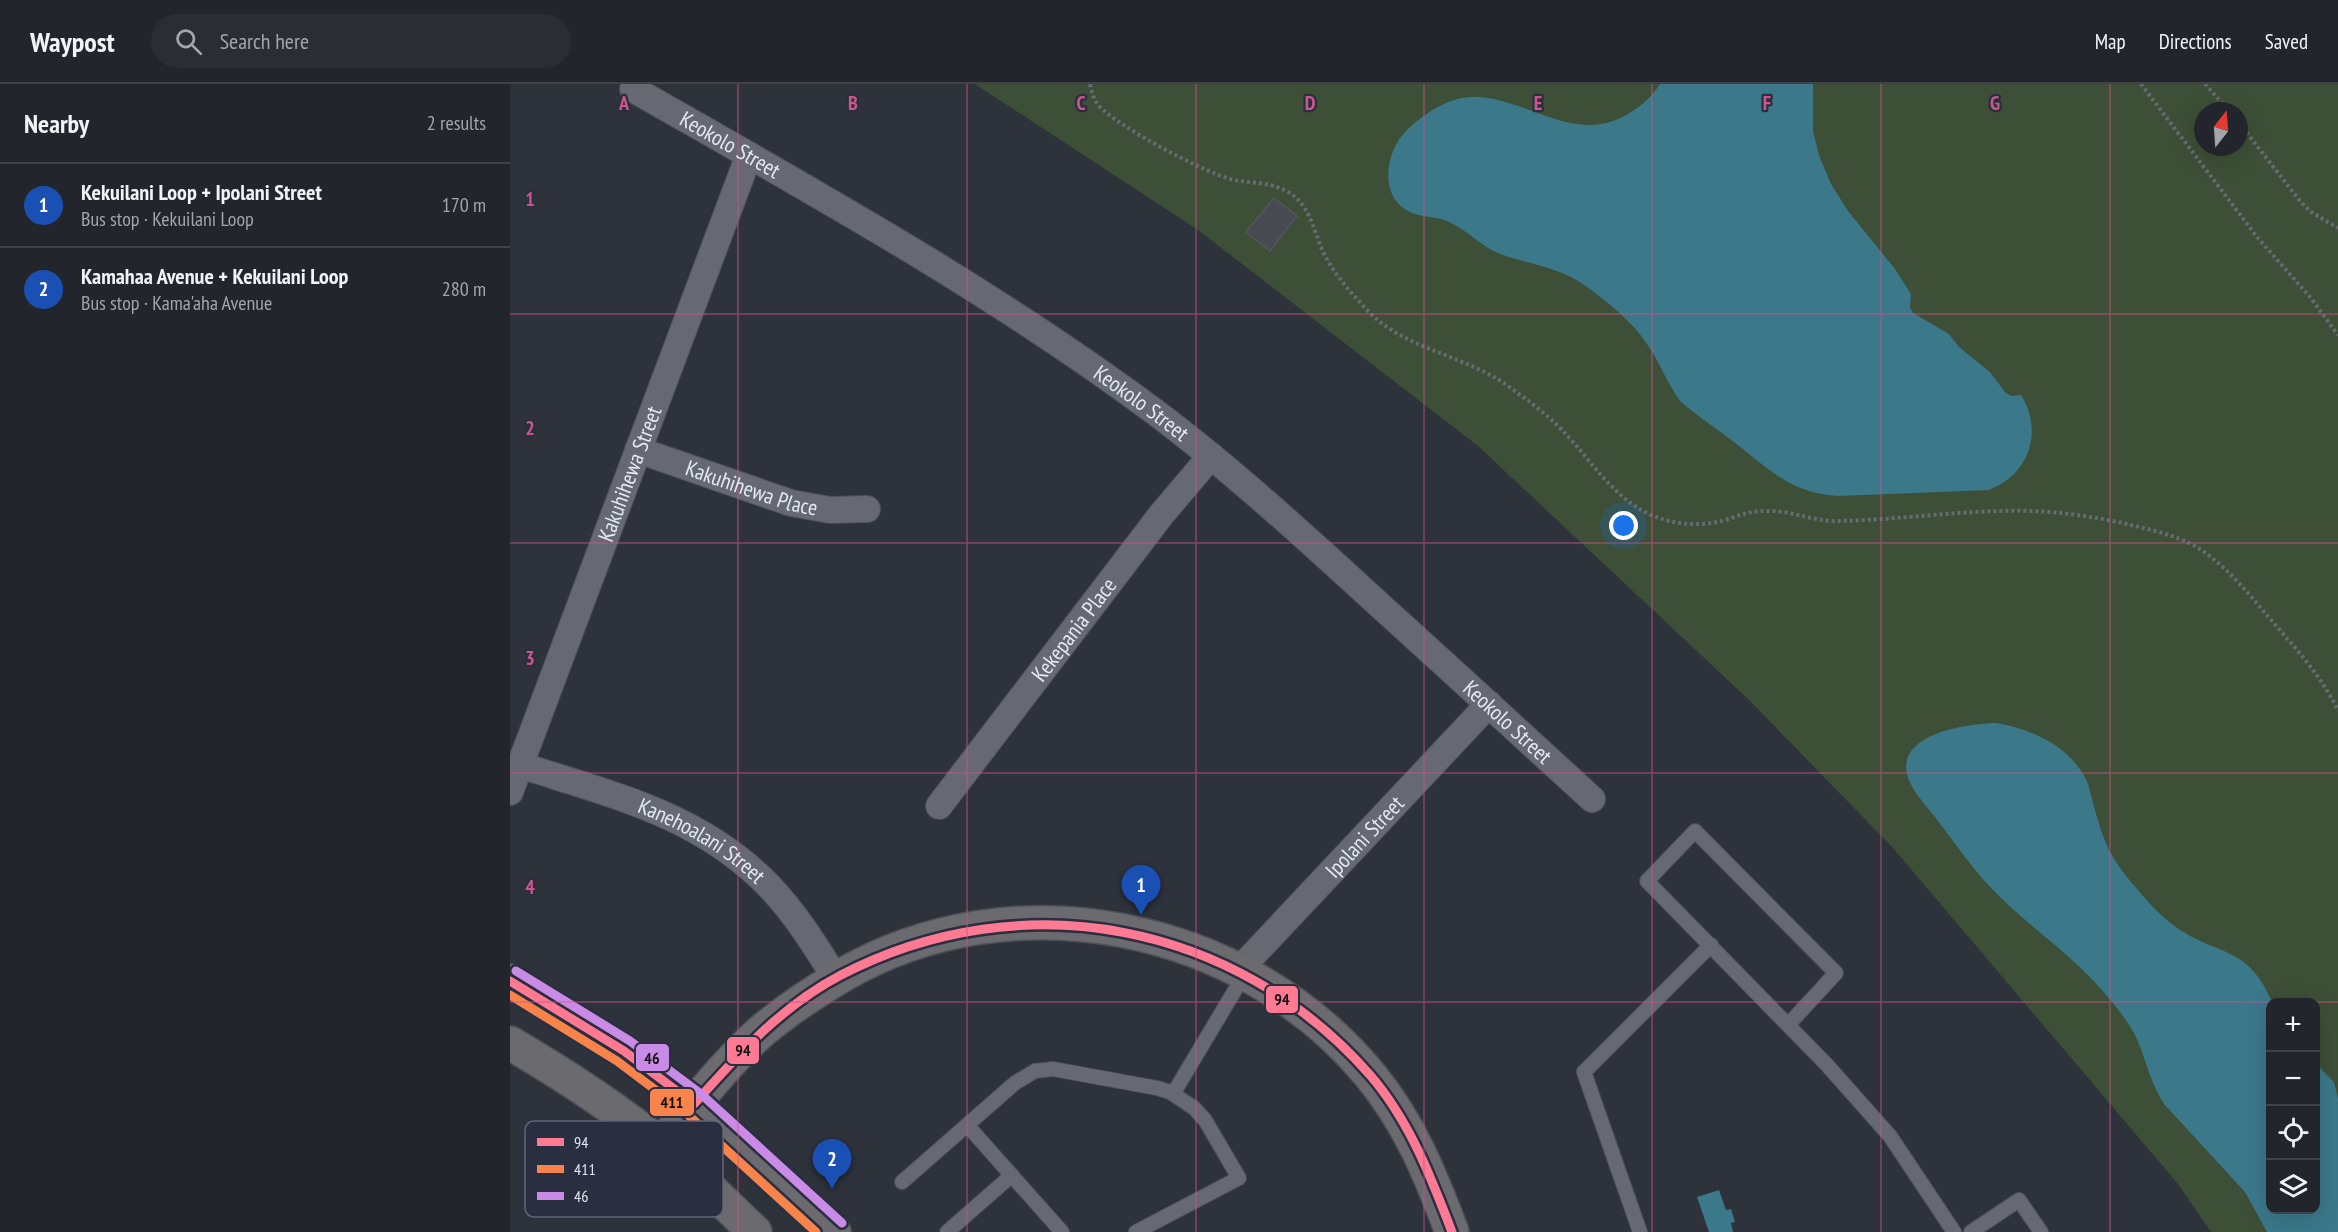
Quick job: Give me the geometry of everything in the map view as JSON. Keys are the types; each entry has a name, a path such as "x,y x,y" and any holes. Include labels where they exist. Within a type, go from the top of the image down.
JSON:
{"street":[{"name":"Keokolo Street","path":"633,89 800,183 1037,330 1097,370 1211,456 1290,523 1592,799"},
{"name":"Kakuhihewa Street","path":"510,792 749,156"},
{"name":"Kakuhihewa Place","path":"638,450 791,503 830,510 867,509"},
{"name":"Kekepania Place","path":"939,806 1161,515 1211,456"},
{"name":"Ipolani Street","path":"1242,971 1489,704"},
{"name":"Kanehoalani Street","path":"520,765 646,806 673,817 723,846 770,886 791,911 836,979"},
{"path":"680,1121 755,1037 811,994 883,956 944,935 979,928 1052,923 1125,930 1195,950 1242,971 1291,1002 1320,1024 1370,1076 1411,1136 1428,1168 1452,1232"},
{"path":"510,981 624,1051 714,1121"},
{"path":"510,1043 594,1095 629,1121"},
{"path":"723,1128 834,1232"},
{"path":"723,1201 755,1232"}],"lane":[{"path":"1788,1025 1836,973 1695,831 1647,881 1827,1065 1890,1136 1954,1232"},
{"path":"1636,1231 1584,1072 1710,945"},
{"path":"1173,1094 1242,971"},
{"path":"902,1182 1024,1076 1044,1069 1053,1069 1157,1088 1173,1094 1194,1108 1205,1120 1239,1178 1136,1232"},
{"path":"968,1125 1062,1232"},
{"path":"947,1232 1012,1175"},
{"path":"1971,1232 2019,1200 2041,1232"}],"path":[{"path":"1090,84 1092,96 1110,116 1149,140 1213,173 1235,180 1272,185 1294,195 1304,206 1335,273 1371,314 1387,328 1404,338 1481,369 1512,389 1562,430 1613,488 1638,509 1653,516 1688,525 1705,524 1739,514 1770,511 1829,521 2033,511 2098,518 2144,528 2174,537 2197,548 2223,567 2299,652 2322,681 2338,711"},
{"path":"2141,84 2257,237 2310,297 2338,334"},
{"path":"2205,84 2221,102"},
{"path":"2248,135 2300,201 2311,212 2338,228"}],"green space":[{"path":"975,84 2338,84 2338,1232 2211,1232 2178,1184 1893,848 1749,700 1478,446 1198,230"}],"water":[{"path":"1660,84 1813,84 1813,131 1819,155 1831,184 1848,211 1895,269 1911,294 1910,307 1913,313 1949,334 1959,347 1990,372 2005,392 2011,396 2021,395 2028,409 2032,437 2023,463 2014,474 1989,490 1839,496 1805,490 1791,484 1765,467 1681,402 1643,338 1613,307 1587,287 1557,271 1495,252 1449,222 1410,212 1393,196 1388,173 1390,161 1400,139 1422,117 1449,102 1469,97 1499,100 1555,119 1574,124 1592,125 1611,122 1631,112 1647,100"},
{"path":"1996,723 2009,726 2036,734 2059,748 2078,767 2086,779 2108,848 2131,882 2172,924 2202,942 2240,960 2252,969 2262,983 2270,998 2266,998 2266,1214 2320,1214 2320,1068 2334,1082 2338,1099 2338,1232 2267,1232 2245,1192 2164,1104 2127,1021 2101,989 2077,965 1992,889 1966,859 1917,794 1907,774 1909,755 1917,745 1928,738 1971,725"},
{"path":"1719,1190 1726,1210 1731,1209 1735,1222 1731,1223 1733,1232 1709,1232 1697,1197"}],"building":[{"path":"1274,198 1297,216 1270,251 1246,232"}],"transit line":[{"name":"94","path":"510,981 624,1051 694,1104 744,1050 799,1002 841,975 910,946 981,929 1053,925 1123,932 1191,951 1256,982 1316,1023 1370,1075 1384,1092 1418,1150 1452,1232"},
{"name":"46","path":"516,971 630,1041 701,1094 842,1223"},
{"name":"411","path":"510,995 617,1061 695,1121"},
{"name":"411","path":"723,1147 816,1232"}],"place":[{"name":"Kekuilani Loop + Ipolani Street","path":"1141,915"},
{"name":"Kamahaa Avenue + Kekuilani Loop","path":"832,1189"}]}
